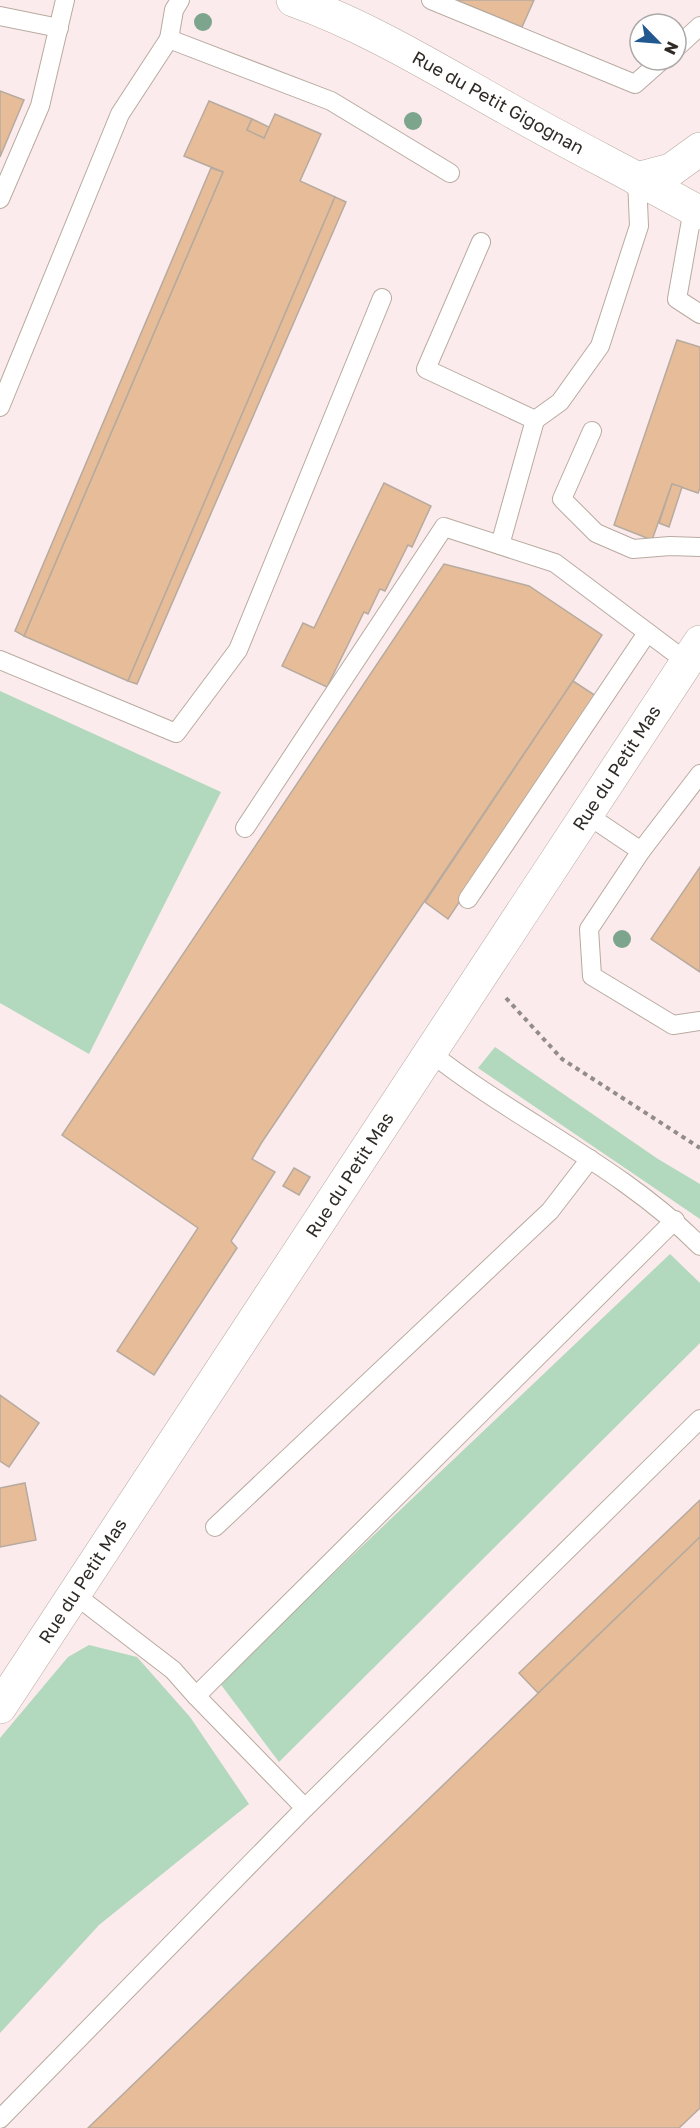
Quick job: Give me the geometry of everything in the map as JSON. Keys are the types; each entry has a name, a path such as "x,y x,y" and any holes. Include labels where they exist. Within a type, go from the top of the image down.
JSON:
{"street":[{"name":"Rue du Petit Gigognan","path":"293,0 330,13 397,47 594,157 697,211"},
{"path":"637,179 671,170 700,149"},
{"name":"Rue du Petit Mas","path":"0,1707 693,652"}],"lane":[{"path":"0,199 40,106 65,0"},
{"path":"0,407 120,114 169,39 174,10 180,0"},
{"path":"431,0 635,84 648,72"},
{"path":"0,16 58,28"},
{"path":"688,37 700,26"},
{"path":"169,39 331,101 450,173"},
{"path":"500,545 535,420 560,402 600,346 639,226 637,179"},
{"path":"697,211 677,299 700,314"},
{"path":"481,242 426,369 535,420"},
{"path":"0,660 176,733 238,650 381,298"},
{"path":"592,431 562,500 596,533 633,549 670,546 700,547"},
{"path":"245,828 444,527 555,563 647,633 693,652"},
{"path":"468,899 647,633"},
{"path":"700,774 641,851 589,929 592,976 673,1025 700,1021"},
{"path":"586,814 641,851"},
{"path":"431,1053 466,1080 590,1159 675,1220 700,1246"},
{"path":"214,1527 550,1211 590,1159"},
{"path":"196,1696 675,1220"},
{"path":"0,2119 305,1808 700,1419"},
{"path":"74,1594 173,1670 305,1808"}],"path":[{"path":"482,974 562,1059 700,1148"}],"shaded area":[{"path":"0,0 700,0 700,2128 0,2128"}],"green space":[{"path":"0,691 221,792 89,1054 0,1003"},
{"path":"495,1047 658,1159 700,1184 700,1219 478,1068"},
{"path":"670,1254 700,1283 700,1343 279,1762 219,1682"},
{"path":"89,1645 137,1657 190,1717 249,1804 99,1925 0,2033 0,1738 68,1657"}],"building":[{"path":"456,0 534,0 522,27"},
{"path":"0,91 24,100 0,157"},
{"path":"209,101 252,119 247,130 264,138 275,114 321,134 300,181 335,197 128,681 24,636 223,172 184,156"},
{"path":"252,119 269,127 264,138 247,130"},
{"path":"211,168 223,172 24,636 15,631"},
{"path":"335,197 346,202 137,684 128,681"},
{"path":"677,340 700,347 700,488 698,493 672,484 652,540 614,525"},
{"path":"384,483 431,506 412,547 408,545 385,591 380,589 368,614 364,612 327,687 282,666 303,623 314,628"},
{"path":"672,484 682,487 669,527 659,523"},
{"path":"444,564 529,586 602,635 262,1142 252,1159 275,1172 231,1241 237,1248 154,1375 117,1351 198,1228 62,1135"},
{"path":"573,681 596,696 448,919 425,902"},
{"path":"700,867 700,972 651,939"},
{"path":"294,1168 310,1177 299,1195 283,1186"},
{"path":"0,1395 39,1423 9,1467 0,1461"},
{"path":"25,1483 36,1540 0,1547 0,1488"},
{"path":"700,1500 700,1537 538,1693 519,1673"},
{"path":"700,1537 700,2108 679,2128 88,2128"}]}
